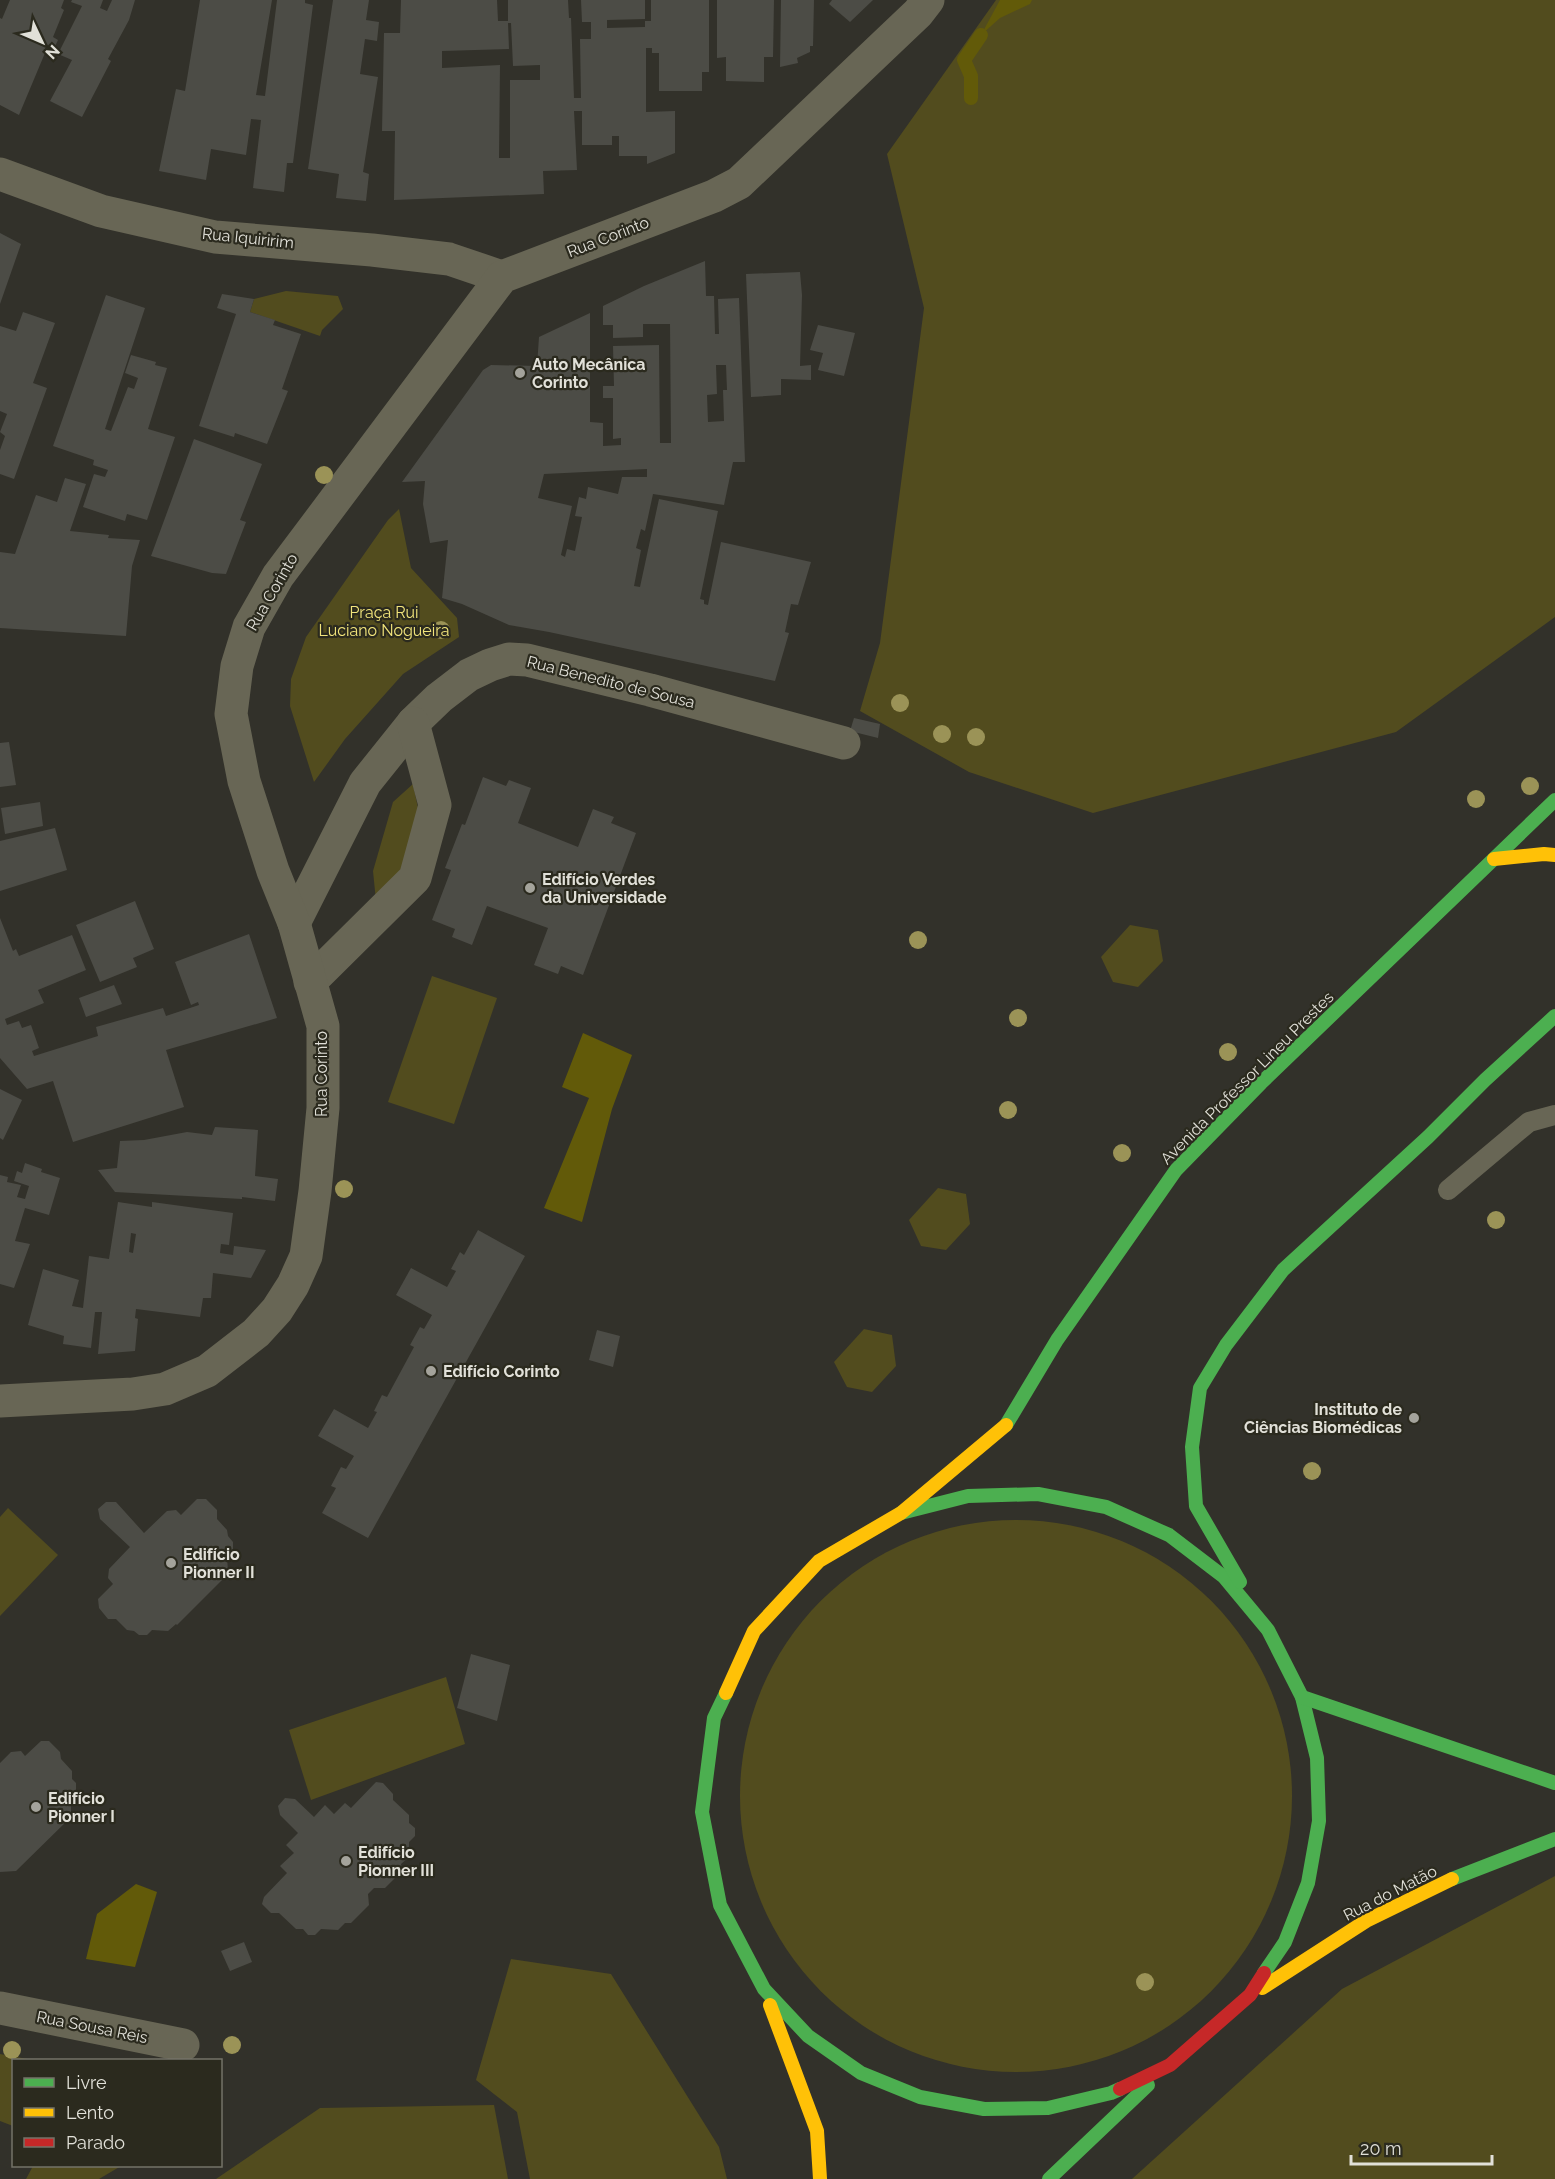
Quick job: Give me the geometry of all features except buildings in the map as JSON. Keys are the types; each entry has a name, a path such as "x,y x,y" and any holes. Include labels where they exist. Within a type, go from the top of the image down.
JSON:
{"main road":[{"name":"Avenida Professor Lineu Prestes","path":"901,1513 1005,1427 1058,1340 1176,1170 1261,1083 1555,800"},
{"path":"1494,859 1555,855"},
{"path":"1049,2179 1170,2065 1250,1995 1285,1942 1308,1883 1319,1821 1317,1758 1302,1696 1268,1630 1196,1506 1192,1447 1200,1388 1226,1345 1282,1270 1428,1137 1485,1080 1555,1016"},
{"path":"820,2179 817,2131 764,1989 720,1905 702,1812 714,1718 754,1631 819,1561 901,1513 968,1496 1038,1494 1106,1507 1168,1535 1224,1577 1268,1630"},
{"path":"1302,1696 1555,1783"},
{"name":"Rua do Matão","path":"1250,1995 1325,1946 1401,1902 1510,1855 1555,1839"},
{"path":"764,1989 808,2036 861,2073 920,2097 984,2109 1048,2108 1111,2093 1170,2065"}],"street":[{"name":"Rua Corinto","path":"0,1401 133,1394 165,1389 207,1371 256,1333 277,1310 293,1285 306,1256 323,1108 323,1026 294,923 273,871 244,781 231,714 237,666 249,627 278,576 502,277 714,196 739,183 918,13 928,0"},
{"name":"Rua Iquiririm","path":"0,174 101,211 216,237 448,259 502,277"},
{"name":"Rua Benedito de Sousa","path":"294,923 365,783 413,723 439,698 469,675 490,665 509,659 527,660 651,690 844,743"},
{"path":"310,982 415,878 435,806 413,723"},
{"name":"Rua Sousa Reis","path":"0,2008 183,2045"}],"lane":[{"path":"1448,1190 1529,1122 1555,1115"}],"green space":[{"path":"996,0 1555,0 1555,617 1396,732 1093,813 969,772 860,711 880,643 924,308 887,154"},
{"path":"286,291 338,296 343,309 322,330 320,336 250,312 254,299"},
{"name":"Praça Rui Luciano Nogueira","path":"399,509 411,568 457,618 459,637 403,674 345,739 314,782 290,706 291,679 306,637 388,520"},
{"path":"413,784 420,818 403,877 376,901 373,871 393,802"},
{"path":"1130,925 1158,930 1163,961 1138,987 1113,982 1101,957"},
{"path":"432,976 497,998 454,1124 388,1102"},
{"path":"938,1188 966,1194 970,1224 946,1250 921,1246 909,1220"},
{"path":"864,1329 892,1335 896,1366 872,1392 847,1387 834,1362"},
{"path":"8,1508 58,1555 0,1616 0,1517"},
{"path":"1016,1520 1070,1525 1122,1541 1169,1566 1211,1601 1246,1643 1271,1690 1287,1742 1292,1796 1287,1850 1271,1902 1246,1949 1211,1991 1169,2026 1122,2051 1070,2067 1016,2072 962,2067 910,2051 863,2026 821,1991 786,1949 761,1902 745,1850 740,1796 745,1742 761,1690 786,1643 821,1601 863,1566 910,1541 962,1525"},
{"path":"446,1677 465,1744 311,1800 289,1730"},
{"path":"1555,1876 1555,2179 1132,2179 1342,1989"},
{"path":"511,1959 611,1974 719,2147 727,2179 530,2179 517,2112 476,2080"},
{"path":"0,2054 28,2059 12,2059 12,2126 0,2121"},
{"path":"494,2105 508,2179 216,2179 320,2108"},
{"path":"32,2167 119,2167 99,2179 26,2179"}],"shaded area":[{"path":"1000,0 1032,0 1030,4 1000,18 981,35"},
{"path":"583,1033 632,1055 612,1109 582,1222 544,1208 589,1098 562,1087"},
{"path":"136,1884 157,1892 135,1967 86,1959 97,1914"}],"waterway":[{"path":"971,98 971,76 964,60 981,35"}],"traffic: fast":[{"path":"1006,1425 1057,1340 1176,1170 1261,1083 1555,800"},
{"path":"1240,1582 1196,1506 1192,1447 1200,1388 1226,1345 1283,1270 1555,1016"},
{"path":"901,1513 968,1496 1038,1494 1106,1507 1169,1535 1224,1577 1268,1630 1302,1697 1317,1758 1319,1821 1308,1883 1285,1942 1264,1973"},
{"path":"726,1693 714,1718 702,1812 720,1905 764,1989 808,2036 861,2073 920,2097 984,2109 1048,2108 1120,2089"},
{"path":"1302,1697 1555,1783"},
{"path":"1452,1879 1555,1839"},
{"path":"1049,2179 1148,2085"}],"traffic: slow":[{"path":"1494,859 1555,855"},
{"path":"726,1693 754,1631 819,1561 901,1513 1006,1425"},
{"path":"1262,1988 1366,1921 1452,1879"},
{"path":"770,2005 817,2131 820,2179"}],"traffic: jam":[{"path":"1120,2089 1170,2065 1250,1995 1264,1973"}],"place":[{"name":"Auto Mecânica Corinto","path":"520,373"},
{"name":"Edifício Verdes da Universidade","path":"530,888"},
{"name":"Edifício Corinto","path":"431,1371"},
{"name":"Instituto de Ciências Biomédicas","path":"1414,1418"},
{"name":"Edifício Pionner II","path":"171,1563"},
{"name":"Edifício Pionner I","path":"36,1807"},
{"name":"Edifício Pionner III","path":"346,1861"}]}
